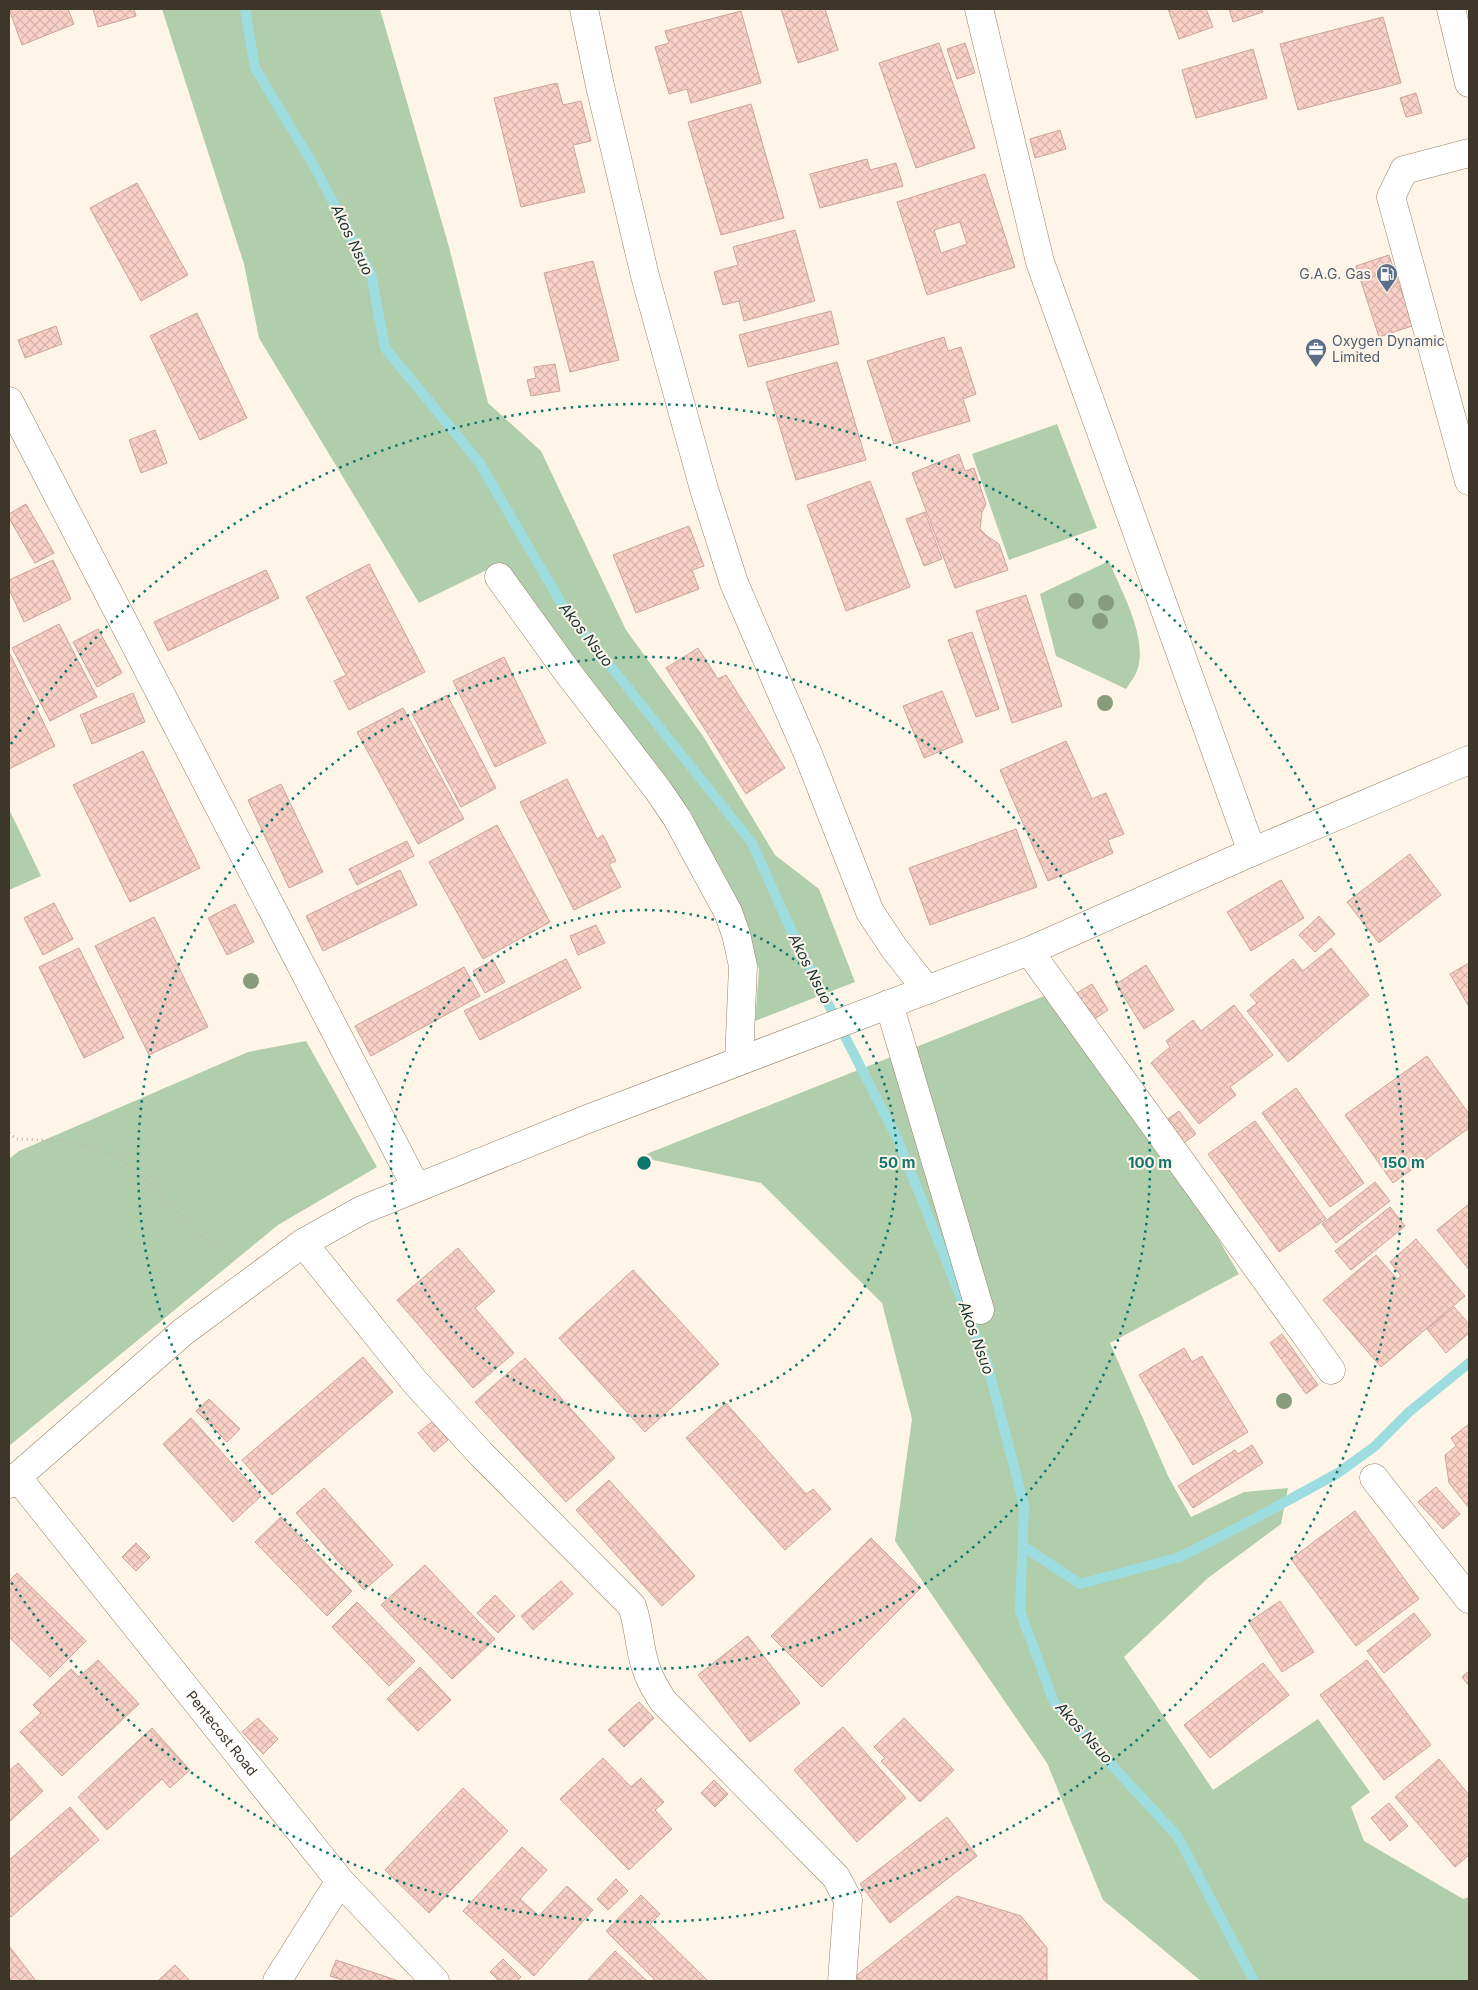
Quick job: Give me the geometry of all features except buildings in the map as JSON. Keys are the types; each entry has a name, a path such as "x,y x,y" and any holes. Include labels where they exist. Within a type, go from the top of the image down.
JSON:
{"street":[{"path":"584,9 600,86 645,276 704,489 734,583 808,754 870,912 894,948 928,990"},
{"path":"979,9 1040,262 1252,852"},
{"path":"1451,9 1469,83"},
{"path":"1469,153 1404,170 1391,197 1469,480"},
{"path":"9,401 416,1187"},
{"path":"499,577 672,811 728,912 736,934 743,966 739,1061"},
{"path":"13,1481 183,1332 303,1243 362,1210 416,1187 782,1044 1029,952 1252,852 1469,760"},
{"path":"1029,952 1331,1370"},
{"path":"880,1007 980,1310"},
{"path":"303,1243 415,1382 482,1455 632,1606 638,1624 645,1664 652,1682 663,1701 836,1877 848,1900 842,1981"},
{"path":"1374,1478 1469,1599"},
{"name":"Pentecost Road","path":"13,1481 340,1881 435,1981"},
{"path":"277,1981 340,1881"}],"path":[{"path":"9,1133 16,1140 74,1141 120,1158 154,1187 192,1228 253,1280"}],"green space":[{"path":"162,9 380,9 449,247 488,403 541,451 626,630 703,736 775,855 819,889 855,982 755,1021 759,969 733,901 690,811 604,705 538,609 501,563 419,603 259,338 244,264"},
{"path":"1057,424 1097,528 1009,560 972,454"},
{"path":"1109,561 1126,599 1139,642 1138,668 1126,689 1056,656 1040,594"},
{"path":"9,809 41,876 9,890"},
{"path":"1052,993 1160,1140 1239,1274 1110,1343 1168,1476 1191,1517 1244,1492 1288,1488 1281,1524 1208,1578 1124,1657 1213,1790 1318,1719 1370,1792 1351,1807 1364,1841 1463,1899 1469,1897 1469,1981 1201,1981 1103,1900 1047,1763 895,1541 912,1419 882,1303 761,1183 639,1157"},
{"path":"306,1041 377,1167 278,1225 9,1446 9,1159 19,1151 248,1052"}],"waterway":[{"name":"Akos Nsuo","path":"245,9 255,68 314,166 371,274 385,348 479,462 564,608 752,843 797,943 898,1140 987,1363 1024,1505 1020,1611 1054,1702 1178,1837 1254,1981"},
{"path":"1023,1546 1080,1584 1180,1557 1338,1473 1374,1447 1409,1412 1469,1363"}],"place":[{"name":"G.A.G. Gas","path":"1387,293"},
{"name":"Oxygen Dynamic Limited","path":"1316,368"}]}
